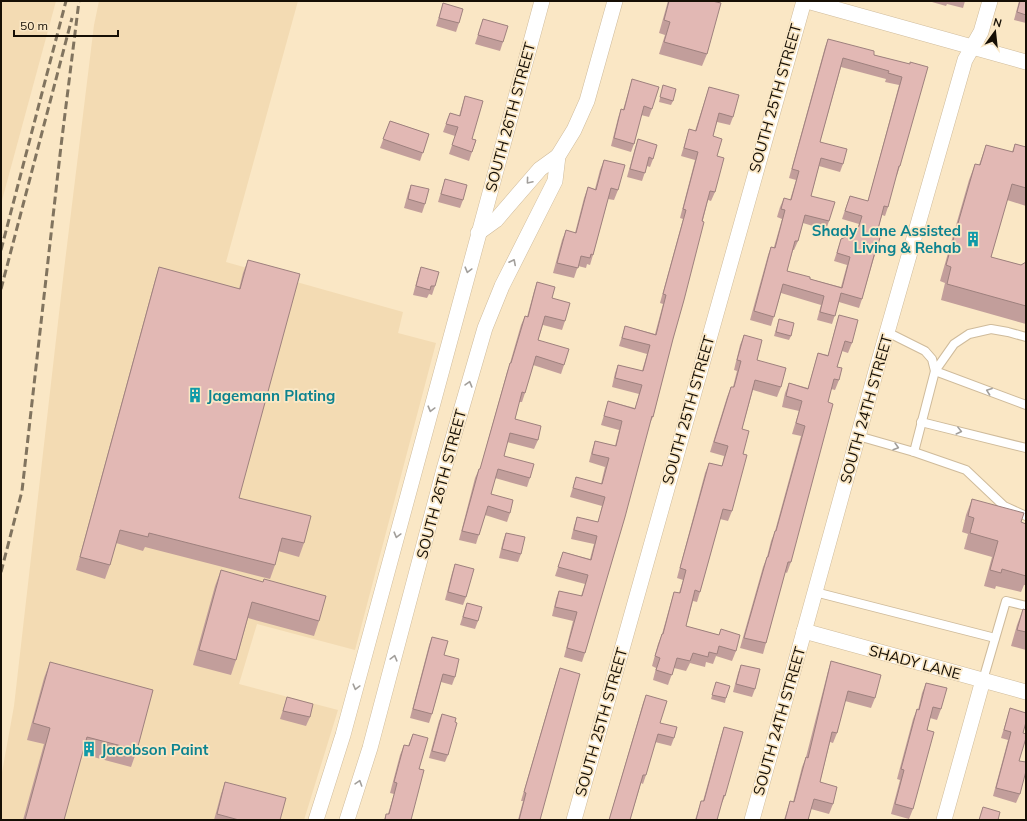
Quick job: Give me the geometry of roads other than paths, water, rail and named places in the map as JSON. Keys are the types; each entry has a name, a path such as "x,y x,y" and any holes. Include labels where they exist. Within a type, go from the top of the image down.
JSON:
{"street":[{"name":"SOUTH 26TH STREET","path":"316,820 343,735 542,1"},
{"name":"SOUTH 26TH STREET","path":"347,820 370,748 444,469 485,328 502,286 554,181 558,156 574,130 587,101 614,1"},
{"name":"SOUTH 25TH STREET","path":"574,820 804,1"},
{"path":"807,1 1026,62"},
{"name":"SOUTH 24TH STREET","path":"752,820 887,332 965,60 981,32 990,1"},
{"name":"SOUTH 26TH STREET","path":"478,233 496,220 540,168 558,156"},
{"name":"SHADY LANE","path":"804,632 1026,692"},
{"path":"944,820 983,680"}],"lane":[{"path":"914,452 935,371 954,344 969,334 991,329 1026,336"},
{"path":"887,332 925,351 932,359 935,371"},
{"path":"935,371 1026,404"},
{"path":"921,422 1026,448"},
{"path":"858,436 914,452 966,470 1004,506 1026,516"},
{"path":"815,592 995,638"},
{"path":"983,680 1006,601 1026,606"}],"railway":[{"path":"1,250 66,1"},
{"path":"1,572 22,491 79,1"},
{"path":"1,289 72,18"}],"place":[{"name":"Shady Lane Assisted Living & Rehab","path":"973,239"},
{"name":"Jagemann Plating","path":"195,395"},
{"name":"Jacobson Paint","path":"89,749"}]}
